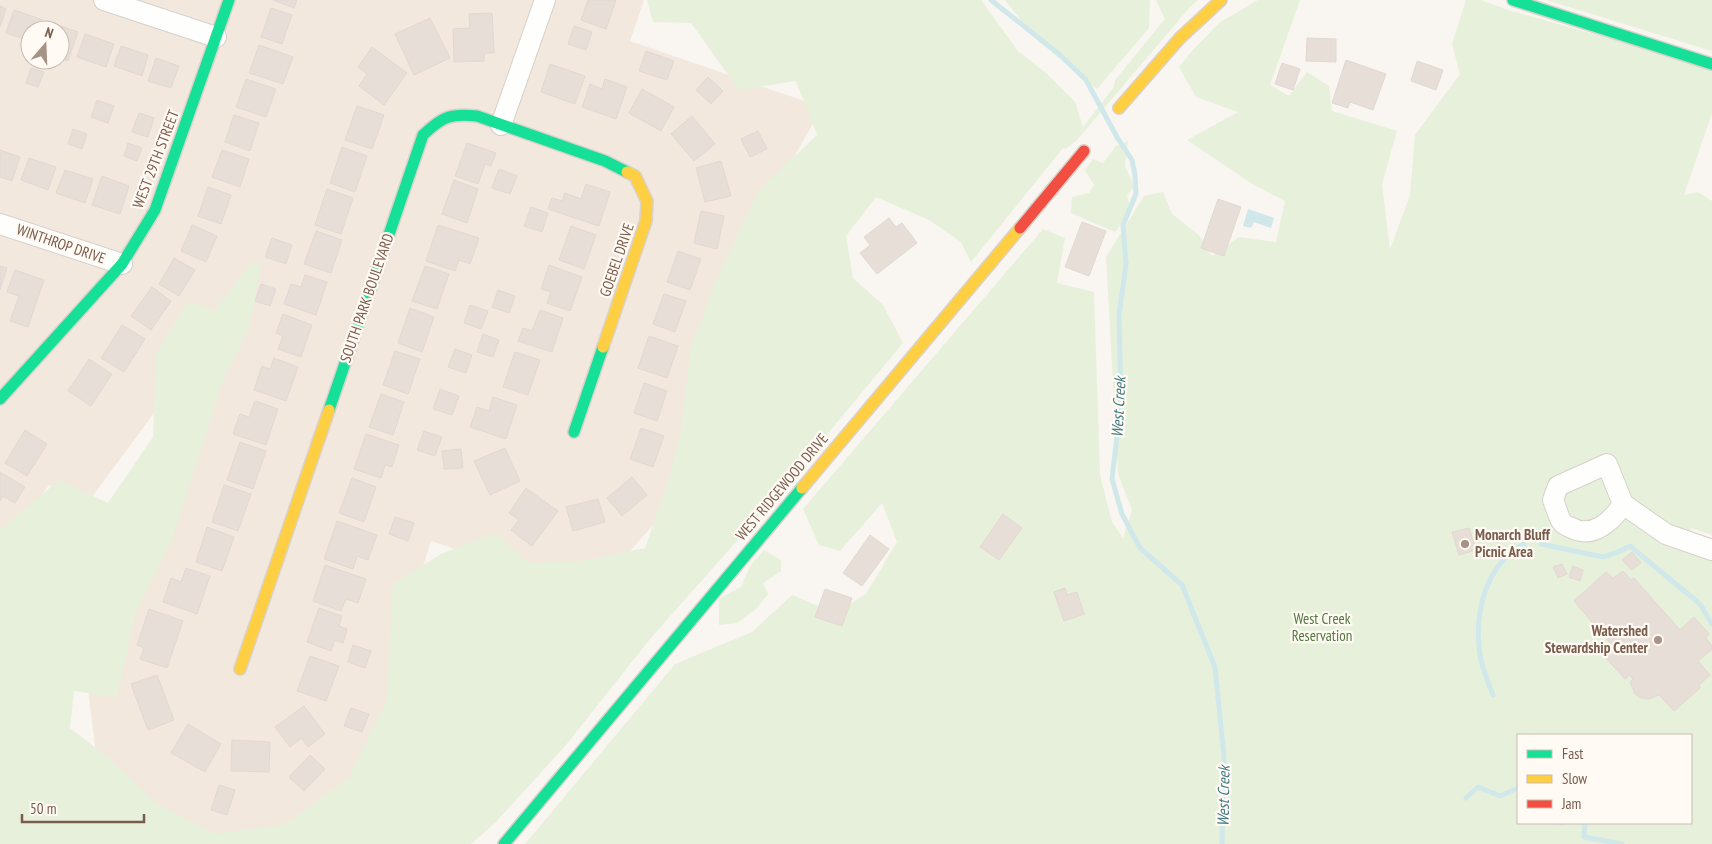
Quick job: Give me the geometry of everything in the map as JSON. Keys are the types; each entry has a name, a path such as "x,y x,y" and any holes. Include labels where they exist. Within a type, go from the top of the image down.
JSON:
{"street":[{"path":"104,0 216,37"},
{"name":"WEST 29TH STREET","path":"0,399 122,264 155,210 229,0"},
{"path":"501,125 545,0"},
{"path":"1119,108 1179,38 1221,0"},
{"path":"1513,0 1712,64"},
{"name":"SOUTH PARK BOULEVARD","path":"240,669 423,135 438,121 460,114 477,116 501,125"},
{"name":"GOEBEL DRIVE","path":"501,125 605,161 635,176 647,201 646,221 574,432"},
{"name":"WEST RIDGEWOOD DRIVE","path":"504,844 1084,151"},
{"name":"WINTHROP DRIVE","path":"0,224 122,264"},
{"path":"1623,504 1666,534 1712,550"}],"shaded area":[{"path":"0,0 644,0 630,41 822,107 704,319 679,496 622,560 551,580 431,541 408,613 404,731 299,844 156,844 99,778 87,682 147,544 166,397 86,505 49,485 0,550"}],"green space":[{"path":"647,0 981,0 1018,51 1046,73 1075,102 1083,127 1114,87 1115,80 1165,19 1156,0 1198,0 1077,140 1066,149 1063,148 971,262 961,242 929,220 876,197 846,236 853,278 883,305 903,343 766,508 650,639 566,745 495,823 471,844 0,844 0,530 59,480 108,503 153,437 156,353 188,301 214,311 252,262 261,265 250,325 223,380 172,540 135,614 117,697 74,691 70,728 109,758 156,803 215,834 285,824 349,777 387,699 393,584 441,554 495,533 529,563 582,561 645,548 667,485 680,437 691,347 715,283 758,191 817,135 796,81 739,90 691,23 653,22"},
{"path":"1005,0 1150,0 1149,28 1097,89 1038,41"},
{"name":"West Creek Reservation","path":"1258,0 1300,0 1270,85 1289,96 1307,72 1329,86 1332,111 1397,131 1382,184 1390,250 1410,195 1415,135 1460,74 1452,44 1466,0 1481,0 1508,10 1712,67 1712,113 1684,195 1698,192 1712,201 1712,535 1691,528 1684,550 1712,560 1712,844 525,844 675,664 752,632 792,595 835,613 866,594 897,542 882,503 840,551 819,545 803,509 1043,229 1065,238 1057,283 1094,292 1100,475 1112,522 1123,538 1132,510 1118,474 1106,257 1144,196 1163,192 1172,214 1199,235 1212,256 1239,237 1276,242 1285,201 1254,185 1187,140 1238,112 1196,97 1179,67 1219,23"},
{"path":"1546,0 1712,0 1712,51"},
{"path":"1128,141 1125,166 1134,186 1127,196 1131,210 1115,232 1071,213 1072,197 1089,193 1094,185 1085,170 1093,159 1103,163 1116,146"},
{"path":"764,550 781,560 781,571 763,583 768,594 756,609 737,623 719,625 719,599 741,587 750,566"}],"water":[{"path":"1248,209 1274,218 1271,228 1254,222 1251,228 1243,226"}],"building":[{"path":"273,0 297,0 294,8"},
{"path":"588,0 616,0 606,29 581,20"},
{"path":"0,6 6,9 0,27"},
{"path":"271,8 292,15 282,44 261,37"},
{"path":"14,10 43,20 20,20 20,38 6,33"},
{"path":"492,13 494,53 484,53 484,61 454,62 453,29 470,28 469,14"},
{"path":"430,18 450,58 414,75 395,34"},
{"path":"574,26 592,32 586,50 568,44"},
{"path":"70,29 78,32 70,55"},
{"path":"85,34 114,44 106,67 77,57"},
{"path":"1307,38 1336,39 1336,62 1306,61"},
{"path":"259,45 293,57 283,84 249,73"},
{"path":"121,46 148,55 142,76 114,66"},
{"path":"372,47 407,73 384,105 359,86 367,74 358,67"},
{"path":"646,51 674,61 667,80 639,71"},
{"path":"156,58 179,66 171,88 148,81"},
{"path":"1346,60 1386,74 1373,110 1350,102 1348,108 1332,103"},
{"path":"1417,61 1443,70 1436,90 1411,81"},
{"path":"1282,63 1300,69 1293,90 1275,84"},
{"path":"550,64 585,76 575,104 541,92"},
{"path":"30,70 44,72 38,87 26,83"},
{"path":"708,77 723,91 711,104 696,90"},
{"path":"246,79 276,89 266,117 236,107"},
{"path":"605,79 627,87 616,119 582,107 590,84 602,89"},
{"path":"642,89 674,107 661,131 629,113"},
{"path":"97,100 114,106 108,123 91,117"},
{"path":"357,106 384,115 372,149 345,140"},
{"path":"139,113 154,118 148,137 132,132"},
{"path":"234,115 259,123 250,151 225,142"},
{"path":"692,116 715,144 694,161 671,134"},
{"path":"73,129 87,134 82,149 68,144"},
{"path":"758,131 767,149 750,157 741,139"},
{"path":"128,143 142,148 137,161 124,156"},
{"path":"467,143 496,153 491,166 485,164 478,184 455,176"},
{"path":"342,147 367,156 355,192 330,183"},
{"path":"0,150 20,157 12,181 0,177"},
{"path":"222,150 249,159 240,187 212,177"},
{"path":"29,158 56,167 48,190 21,180"},
{"path":"721,161 731,196 705,202 696,168"},
{"path":"499,169 517,176 510,194 492,188"},
{"path":"65,170 93,179 85,203 56,193"},
{"path":"102,176 129,186 120,214 92,205"},
{"path":"454,180 478,189 467,223 442,214"},
{"path":"586,184 610,192 599,226 548,209 552,198 562,201 565,193 581,199"},
{"path":"208,187 231,195 221,224 198,216"},
{"path":"327,189 353,198 341,234 315,225"},
{"path":"1218,199 1241,207 1224,256 1201,248"},
{"path":"531,207 548,213 542,232 524,226"},
{"path":"701,211 724,216 717,249 694,243"},
{"path":"889,218 896,227 902,223 917,243 877,274 860,253 870,245 864,237"},
{"path":"1082,222 1106,231 1089,276 1065,267"},
{"path":"192,225 217,236 206,262 181,251"},
{"path":"438,225 479,238 470,264 459,260 455,271 426,261"},
{"path":"571,226 596,235 584,269 559,260"},
{"path":"316,231 342,240 331,273 304,264"},
{"path":"272,238 292,245 286,264 265,257"},
{"path":"678,251 701,259 690,290 667,282"},
{"path":"174,258 195,270 179,296 159,284"},
{"path":"549,265 582,277 570,311 547,303 551,292 541,289"},
{"path":"0,266 7,268 0,290"},
{"path":"425,266 449,274 437,309 412,301"},
{"path":"15,270 44,280 28,327 10,321 19,296 7,292"},
{"path":"305,275 327,282 316,315 284,304 291,284 301,287"},
{"path":"261,284 276,289 270,306 255,301"},
{"path":"152,287 171,301 151,330 131,316"},
{"path":"498,290 515,296 509,313 492,307"},
{"path":"664,294 686,301 675,332 653,324"},
{"path":"470,305 488,311 481,329 464,323"},
{"path":"410,308 434,317 422,352 398,343"},
{"path":"540,310 563,318 552,352 518,341 523,328 532,331"},
{"path":"283,314 312,325 301,357 278,349 283,336 276,333"},
{"path":"122,325 145,339 124,372 101,358"},
{"path":"483,334 499,340 493,357 477,352"},
{"path":"649,336 678,346 667,378 638,368"},
{"path":"455,349 472,355 466,373 448,367"},
{"path":"395,351 420,359 408,394 383,385"},
{"path":"515,352 540,360 528,395 503,387"},
{"path":"274,358 298,367 286,401 254,390 262,366 270,369"},
{"path":"89,359 112,374 91,406 68,391"},
{"path":"644,383 667,391 657,421 634,413"},
{"path":"440,389 459,396 452,415 433,409"},
{"path":"381,394 404,402 393,435 369,427"},
{"path":"493,397 517,405 506,439 470,427 477,407 489,411"},
{"path":"255,401 278,409 266,445 233,434 240,414 249,417"},
{"path":"641,428 664,436 653,467 630,459"},
{"path":"25,430 47,444 27,476 5,463"},
{"path":"424,431 442,437 435,456 417,450"},
{"path":"366,434 399,445 392,467 385,465 381,478 354,469"},
{"path":"240,442 266,451 253,489 227,480"},
{"path":"505,448 520,481 490,495 474,461"},
{"path":"461,449 463,468 444,469 442,451"},
{"path":"0,472 25,487 15,503 3,496 0,501"},
{"path":"632,477 647,495 622,516 607,498"},
{"path":"352,478 376,487 364,522 339,513"},
{"path":"224,485 251,494 238,531 212,522"},
{"path":"526,488 558,511 532,546 511,530 519,520 509,513"},
{"path":"598,499 605,522 573,531 566,507"},
{"path":"1003,514 1022,528 999,560 980,547"},
{"path":"395,517 414,523 408,541 389,534"},
{"path":"337,521 377,535 368,560 357,556 353,569 324,559"},
{"path":"207,527 234,537 222,571 196,562"},
{"name":"Monarch Bluff Picnic Area","path":"1469,528 1476,550 1459,555 1452,532"},
{"path":"870,535 889,549 862,586 843,573"},
{"path":"1632,552 1641,563 1632,570 1622,560"},
{"path":"1562,564 1567,574 1558,578 1553,567"},
{"path":"325,565 366,579 358,603 346,599 341,611 313,601"},
{"path":"1573,566 1583,570 1580,581 1569,577"},
{"path":"186,568 210,576 197,614 163,602 171,578 181,582"},
{"name":"Watershed Stewardship Center","path":"1623,571 1631,580 1634,578 1680,630 1694,617 1709,634 1706,638 1712,649 1698,661 1710,675 1699,685 1700,688 1674,711 1659,695 1649,699 1641,698 1635,694 1630,682 1633,679 1630,675 1625,679 1602,654 1601,650 1610,643 1574,601 1606,572 1613,578"},
{"path":"1065,588 1067,595 1077,592 1084,614 1064,621 1054,592"},
{"path":"825,589 852,598 842,626 815,617"},
{"path":"319,608 342,616 339,626 347,629 343,643 335,640 331,651 307,642"},
{"path":"149,609 183,621 167,668 140,659 144,648 137,645"},
{"path":"353,645 371,651 365,668 348,662"},
{"path":"310,656 339,666 326,701 297,691"},
{"path":"157,675 174,720 148,730 131,684"},
{"path":"304,706 325,734 308,747 301,738 290,747 275,727"},
{"path":"351,708 369,714 362,732 344,726"},
{"path":"188,724 221,744 205,772 171,753"},
{"path":"232,740 270,742 269,772 231,771"},
{"path":"310,755 325,769 304,791 289,777"},
{"path":"219,785 235,790 227,815 211,810"}],"waterway":[{"name":"West Creek","path":"991,0 1059,54 1086,80 1117,137 1132,160 1136,194 1123,225 1126,264 1119,315 1121,401 1112,479 1122,514 1140,548 1182,585 1215,667 1224,757 1222,844"},
{"path":"1493,695 1480,655 1479,623 1481,607 1491,577 1500,564 1524,544"},
{"path":"1541,544 1603,557 1630,546 1700,604 1712,624"},
{"path":"1466,798 1478,787 1500,796 1517,788"},
{"path":"1585,824 1584,837 1622,844"}],"traffic: fast":[{"path":"0,399 122,264 155,210 229,0"},
{"path":"1513,0 1712,64"},
{"path":"329,410 423,135 441,120 460,115 477,116 605,161 627,172"},
{"path":"574,432 603,347"},
{"path":"504,844 802,488"}],"traffic: slow":[{"path":"1119,108 1180,38 1221,0"},
{"path":"603,347 646,221 647,201 635,176 627,172"},
{"path":"802,488 1020,228"},
{"path":"240,669 329,410"}],"traffic: jam":[{"path":"1020,228 1084,151"}],"place":[{"name":"Monarch Bluff Picnic Area","path":"1465,544"},
{"name":"Watershed Stewardship Center","path":"1658,640"}]}
